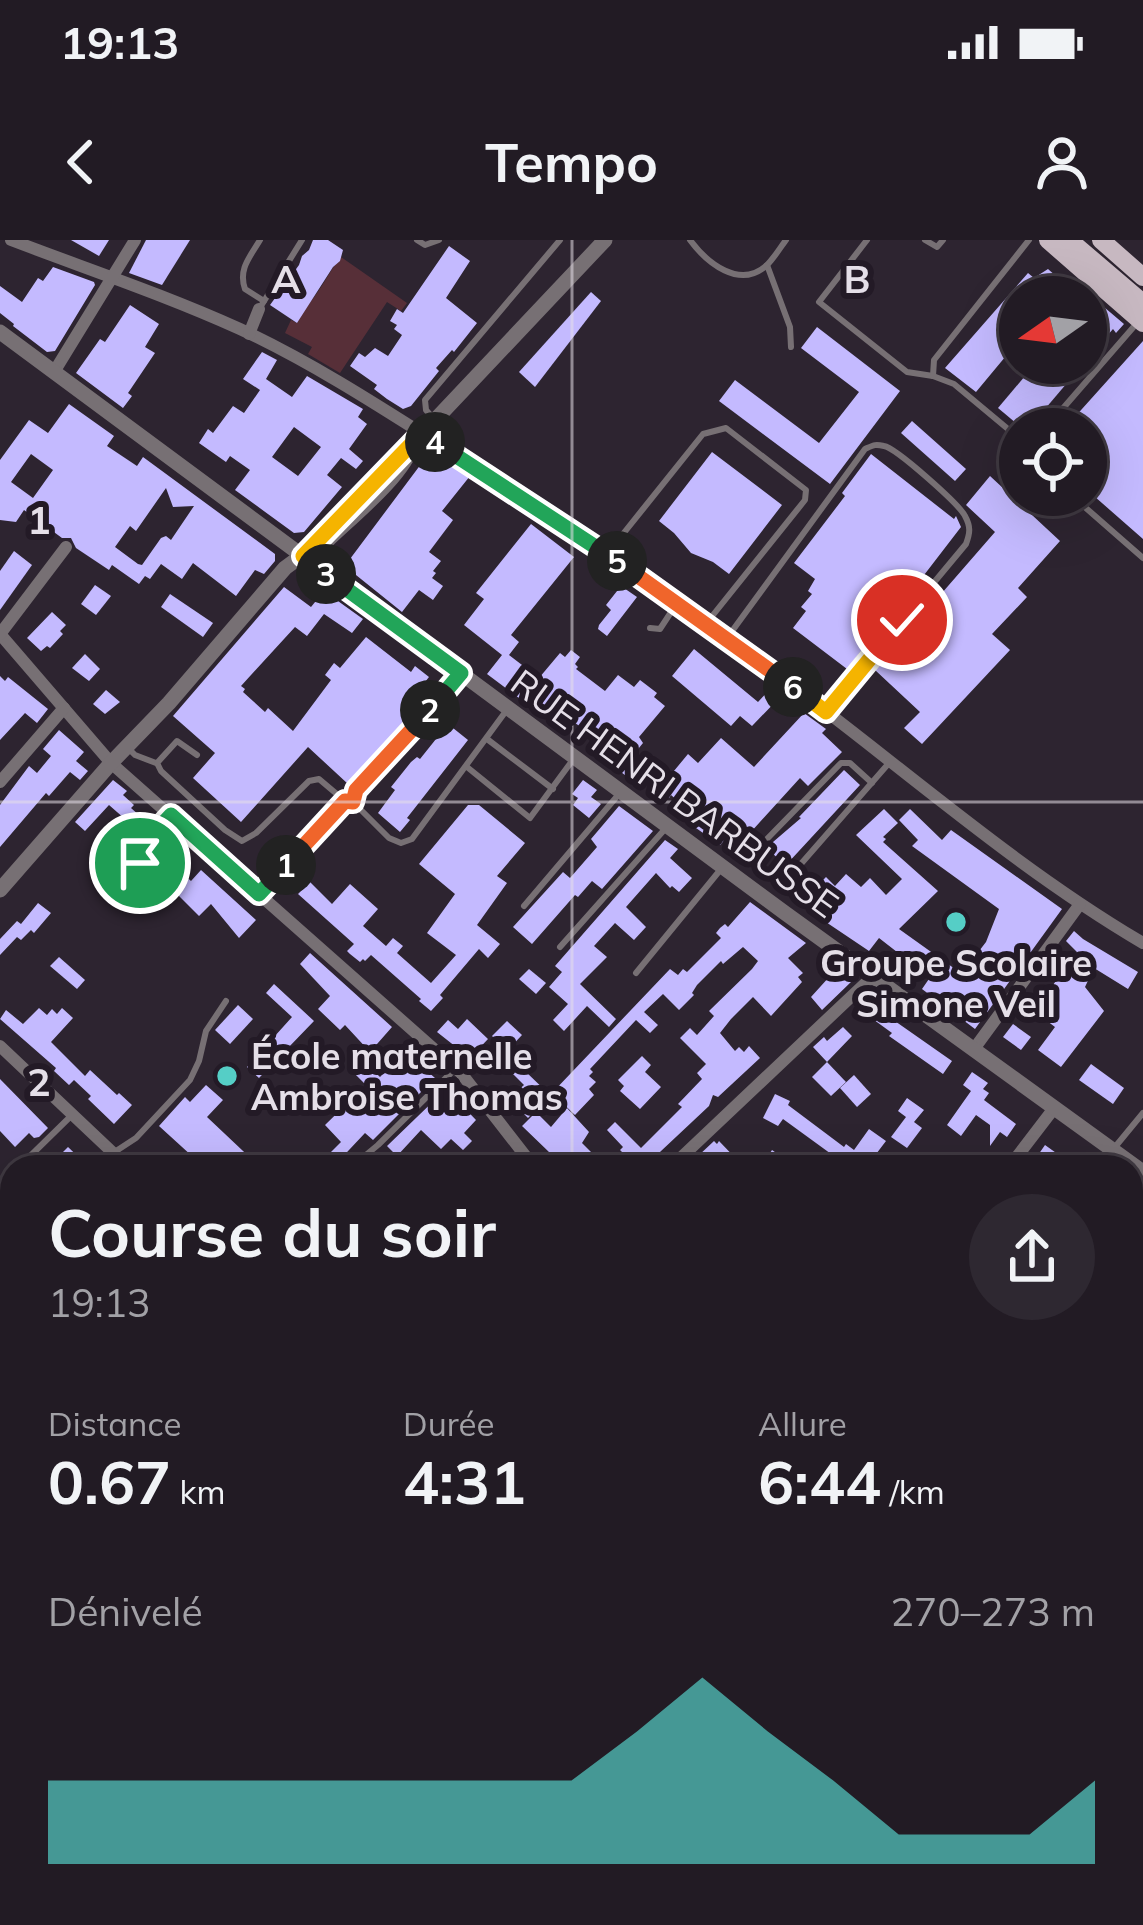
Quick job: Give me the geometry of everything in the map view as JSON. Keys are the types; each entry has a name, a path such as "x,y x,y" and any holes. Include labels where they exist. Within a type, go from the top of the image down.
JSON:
{"main road":[{"path":"1048,240 1142,315"},
{"path":"1070,240 1142,315"},
{"path":"1101,240 1143,277"}],"street":[{"path":"10,240 170,299 249,334 428,430 727,638 1080,904 1143,943"},
{"path":"54,371 135,240"},
{"path":"0,890 285,568 303,556 428,430 605,240"},
{"path":"249,334 261,305"},
{"name":"RUE HENRI BARBUSSE","path":"0,332 1120,1155"},
{"path":"66,547 0,634 111,763 456,1068 525,1155"},
{"path":"0,782 64,708"},
{"path":"974,1049 1080,904"},
{"path":"683,1155 873,976"},
{"path":"0,1046 114,1155"},
{"path":"1019,1155 1055,1107"}],"lane":[{"path":"260,240 242,277 244,290 261,305 302,240"},
{"path":"417,240 425,245 439,240"},
{"path":"428,430 425,400 560,240"},
{"path":"690,240 734,276 767,265 785,240"},
{"path":"867,240 819,302 907,372 954,384 999,422"},
{"path":"926,240 937,247 943,240"},
{"path":"933,376 934,360 1029,240"},
{"path":"767,265 790,327 791,347"},
{"path":"1063,408 1142,315"},
{"path":"618,561 623,535 703,434 726,428 806,490 805,500 706,623"},
{"path":"727,638 866,449 891,447 961,508 969,535 826,712"},
{"path":"1095,516 1143,558"},
{"path":"650,628 660,628 677,603"},
{"path":"259,894 349,801 461,673"},
{"path":"128,748 157,763 242,841 310,781 319,779 401,843 412,839 508,707"},
{"path":"487,739 553,789"},
{"path":"157,763 177,741 197,755"},
{"path":"466,766 530,818 575,757"},
{"path":"793,873 891,762"},
{"path":"765,842 841,763 850,763 872,783"},
{"path":"524,906 622,792"},
{"path":"140,863 145,843 171,815"},
{"path":"560,947 668,826"},
{"path":"636,973 723,867"},
{"path":"112,1153 136,1138 190,1080 206,1031 226,1001"},
{"path":"366,1155 456,1068"},
{"path":"31,1155 73,1115"},
{"path":"1113,1150 1141,1119"}],"shaded area":[{"path":"341,257 407,303 401,311 387,302 340,373 308,354 312,347 285,333 291,320 297,323"}],"building":[{"path":"71,240 109,240 99,256"},
{"path":"146,240 190,240 162,285 129,273"},
{"path":"313,240 328,240 343,250 297,323 270,305"},
{"path":"449,246 470,261 446,298 477,323 436,368 439,371 411,406 403,409 350,366 359,353 365,357 375,348 388,356 402,335 390,321 397,309 403,313"},
{"path":"53,267 95,285 55,351 47,352 0,313 0,286 22,302 38,278 43,281"},
{"path":"591,292 601,301 535,387 519,372"},
{"path":"130,305 159,324 145,347 155,353 123,408 76,373"},
{"path":"999,306 999,364 976,392 945,368"},
{"path":"1107,310 1124,324 1116,333 1113,329 1107,336"},
{"path":"817,327 900,391 830,484 719,401 735,380 819,443 859,392 801,348"},
{"path":"1143,341 1143,539 1107,507 1107,408 1083,408"},
{"path":"262,352 277,360 266,379 292,397 307,376 363,409 358,417 367,424 349,449 363,461 356,469 341,458 327,475 342,487 304,532 294,533 235,490 250,470 230,456 226,462 199,443 233,406 244,413 260,390 243,379","holes":["294,427 321,447 298,476 272,457"]},
{"path":"1018,384 1066,384 1046,408 998,408"},
{"path":"69,404 114,436 107,446 137,466 143,457 275,554 275,561 264,574 255,570 236,596 193,563 182,579 161,564 150,579 145,576 139,584 112,565 109,570 76,548 71,538 62,538 24,510 16,522 0,520 0,460 29,420 48,433","holes":["31,454 53,470 33,498 11,482","166,488 173,507 194,506 171,540 161,538 142,565 138,564 115,547 130,526 136,531"]},
{"path":"912,421 966,469 955,481 901,433"},
{"path":"712,452 782,505 729,574 691,553 659,521"},
{"path":"871,454 954,519 956,516 961,527 847,669 793,628 806,611 801,607 812,594 808,591 815,579 794,563"},
{"path":"436,455 470,476 442,511 453,520 429,552 441,561 432,578 443,586 433,600 419,590 402,612 356,575 350,559 427,456"},
{"path":"990,476 999,484 999,516 1033,516 1060,541 1018,588 1027,597 992,634 1010,650 922,744 904,728 920,712 875,670 995,532 966,505"},
{"path":"531,524 574,557 511,635 519,642 509,655 539,678 560,653 565,657 571,650 580,657 576,669 605,691 618,675 634,687 640,680 657,693 654,697 665,706 639,737 643,743 634,754 643,761 629,778 606,761 613,752 578,725 566,717 558,727 487,674 502,655 464,625 484,599 476,593"},
{"path":"14,551 32,565 0,610 0,571"},
{"path":"95,585 111,596 96,615 81,604"},
{"path":"621,586 637,597 607,636 599,625 611,610 606,605"},
{"path":"284,587 311,607 324,591 363,619 352,633 324,614 307,636 295,627 241,686 265,712 268,708 293,731 331,680 325,675 334,663 340,668 366,637 411,672 415,666 429,677 409,702 414,706 401,725 348,784 308,747 241,822 193,778 215,753 173,716"},
{"path":"170,594 213,623 203,637 161,607"},
{"path":"52,612 66,625 50,648 41,651 27,638"},
{"path":"694,649 758,702 771,688 781,696 752,726 740,716 731,726 672,676"},
{"path":"85,654 100,669 89,681 72,668"},
{"path":"0,676 5,681 8,677 48,709 37,723 25,713 0,740"},
{"path":"106,690 120,702 105,714 93,704"},
{"path":"804,713 826,729 822,733 842,752 808,786 800,778 750,833 739,824 720,845 696,828 702,822 659,789 688,754 698,763 721,738 754,767"},
{"path":"448,724 468,740 400,832 378,813 395,790 391,787"},
{"path":"59,730 84,752 76,761 88,771 80,780 70,772 0,847 0,805 29,766 37,773 51,756 43,749"},
{"path":"844,770 860,785 786,865 766,848"},
{"path":"113,780 127,791 123,795 134,805 131,808 150,825 137,839 109,805 85,831 75,822"},
{"path":"583,780 597,790 591,797 601,804 589,818 573,805 578,798 572,794"},
{"path":"468,805 479,805 525,843 497,876 507,883 477,925 500,944 488,958 479,949 431,1011 371,955 360,962 350,954 347,951 354,944 298,894 310,882 332,904 350,884 378,909 363,926 386,946 393,938 403,946 397,953 431,983 456,955 427,933 455,894 419,864"},
{"path":"619,806 653,831 602,889 592,881 532,944 513,927 563,872 570,878 597,847 591,839"},
{"name":"Groupe Scolaire Simone Veil","path":"884,809 898,823 883,842 938,891 899,929 955,969 986,942 999,909 912,846 918,840 899,820 910,809 942,840 951,830 1062,909 975,1029 922,989 931,976 912,963 903,975 888,964 897,952 879,938 869,951 811,912 825,897 815,888 826,877 835,886 846,874 861,887 870,878 886,895 902,879 856,835"},
{"path":"665,840 678,849 670,858 692,878 679,892 656,873 626,907 646,927 634,940 615,923 594,946 607,957 580,984 616,1019 609,1027 587,1006 564,1031 553,1020 568,1004 549,987 562,972 555,966"},
{"path":"170,842 183,854 173,865 191,881 201,870 256,920 239,938 211,904 199,916 161,878 152,854 159,854"},
{"path":"750,902 806,943 788,958 803,973 798,977 802,982 771,1016 753,997 720,1033 735,1051 739,1047 744,1052 749,1046 760,1058 718,1097 713,1095 709,1106 657,1155 625,1155 607,1130 615,1122 641,1148 702,1079 697,1073 706,1064 680,1038 690,1028 697,1035 714,1016 709,1011 758,961 743,947 723,964 721,961 679,1010 663,994 644,1012 658,1025 650,1033 636,1020 590,1069 589,1076 596,1082 589,1089 594,1095 575,1115 552,1093 670,969 678,975 683,969 687,972 721,938 716,933 720,928 728,927"},
{"path":"38,903 51,913 34,933 31,930 21,940 17,937 0,955 0,939"},
{"path":"1074,931 1138,972 1128,989 1094,968 1085,987 1104,1011 1061,1067 1038,1050 1055,1027 1034,1011 1077,952 1066,941"},
{"path":"310,953 392,1027 370,1052 345,1025 340,1030 318,1009 330,996 300,964"},
{"path":"59,957 85,980 77,989 50,966"},
{"path":"529,969 546,983 536,994 519,979"},
{"path":"842,970 851,982 822,1010 811,997"},
{"path":"274,984 314,1021 259,1078 247,1067 292,1017 266,993"},
{"path":"869,997 884,1008 882,1012 952,1061 943,1074 859,1009"},
{"path":"238,1005 253,1019 230,1044 215,1030"},
{"path":"39,1008 47,1015 62,1008 73,1018 51,1042 85,1076 90,1070 132,1105 114,1124 74,1080 69,1085 0,1019 6,1010 23,1024"},
{"path":"467,1019 488,1039 470,1058 437,1032 448,1020 458,1029"},
{"path":"507,1021 522,1035 507,1051 492,1036"},
{"path":"1013,1024 1031,1037 1021,1050 1003,1037"},
{"path":"843,1027 852,1036 827,1062 813,1047"},
{"path":"412,1044 423,1053 416,1061 435,1078 373,1140 365,1133 344,1155 328,1155 341,1142 325,1125 366,1085 353,1072 363,1061 380,1077"},
{"path":"514,1051 529,1066 525,1071 550,1095 528,1118 509,1099 524,1085 502,1063"},
{"path":"642,1056 651,1065 645,1072 661,1087 640,1109 620,1091 624,1086 618,1080"},
{"path":"827,1062 846,1082 831,1096 812,1077"},
{"path":"1091,1064 1124,1088 1113,1104 1079,1080"},
{"path":"972,1072 988,1083 984,1100 1016,1124 1007,1137 1000,1132 990,1146 990,1125 976,1115 961,1136 947,1125 971,1091 963,1085"},
{"path":"854,1075 871,1094 857,1107 840,1088"},
{"path":"0,1079 48,1128 39,1137 29,1133 15,1147 0,1131"},
{"path":"206,1085 223,1100 207,1117 247,1155 191,1155 159,1126 185,1097 190,1102"},
{"path":"446,1089 476,1120 464,1133 472,1141 463,1150 451,1139 441,1149 421,1130 398,1155 387,1146"},
{"path":"775,1094 844,1147 854,1150 869,1129 886,1141 875,1155 832,1155 783,1119 778,1126 763,1118"},
{"path":"907,1098 924,1110 914,1122 922,1128 907,1148 891,1137 906,1117 898,1111"},
{"path":"567,1108 589,1132 582,1143 594,1155 546,1155 549,1152 522,1126 536,1112 551,1127"},
{"path":"719,1141 732,1155 699,1155"},
{"path":"1045,1145 1059,1155 1038,1155"}],"place":[{"name":"Groupe Scolaire Simone Veil","path":"956,922"},
{"name":"École maternelle Ambroise Thomas","path":"227,1076"}],"route":[{"path":"140,863 145,843 171,815 259,894 345,801 353,802 356,790 461,673 303,556 422,433 618,561 826,712 902,620"}]}
